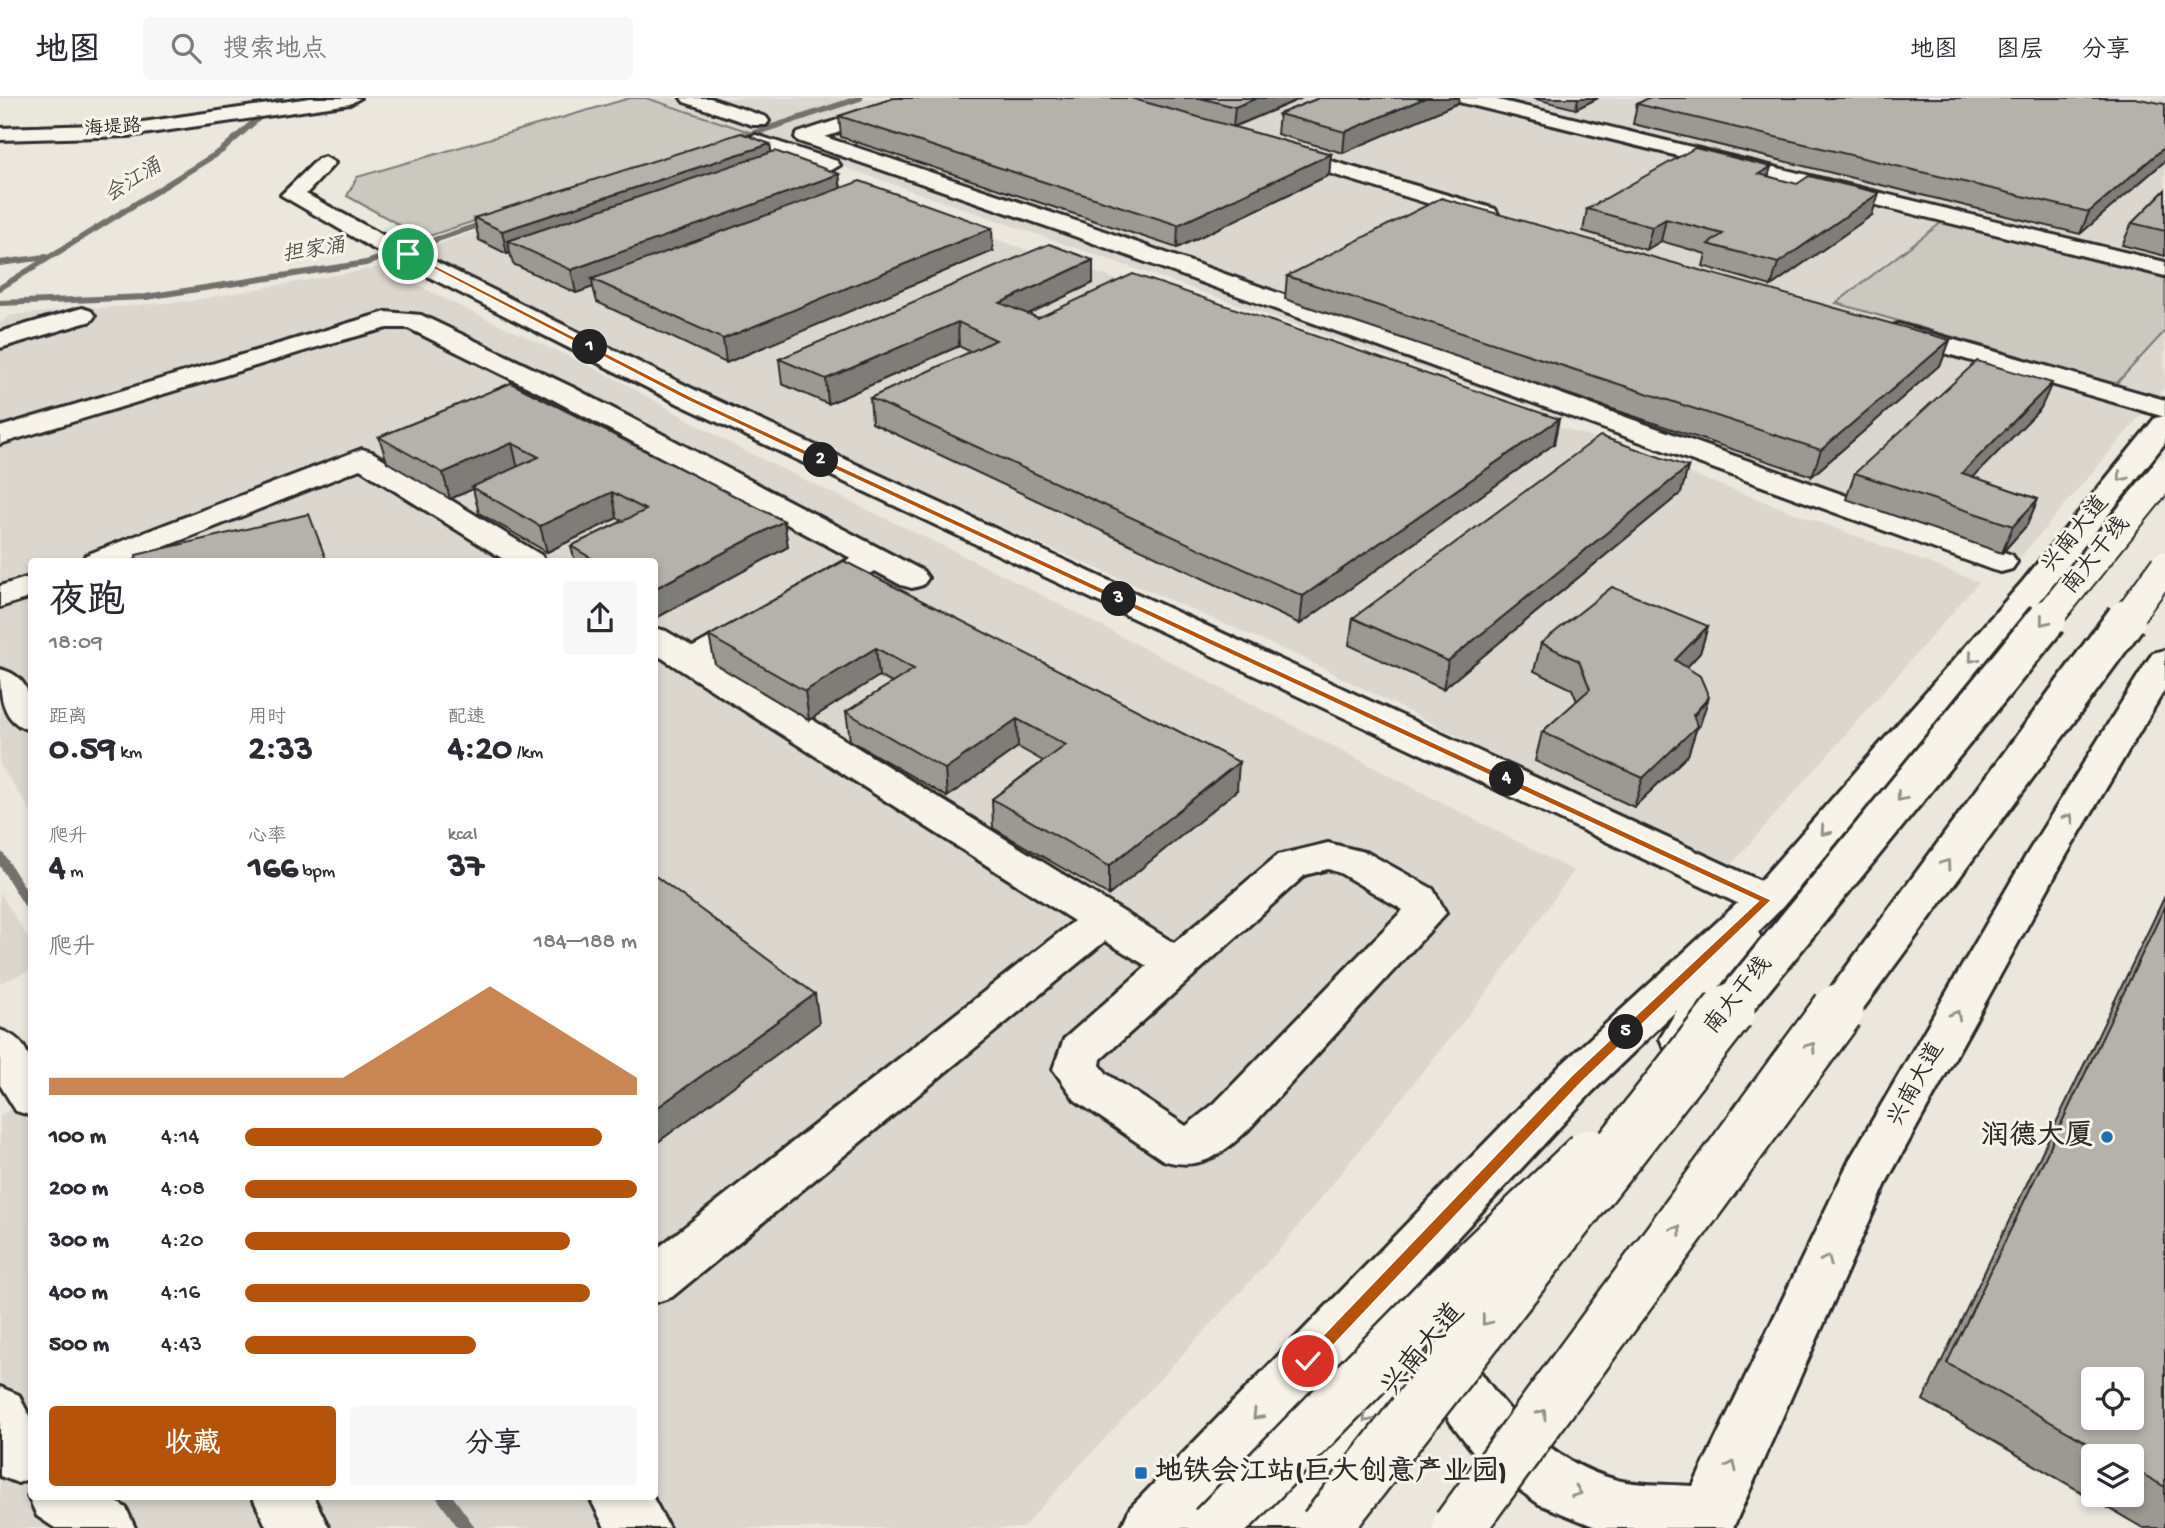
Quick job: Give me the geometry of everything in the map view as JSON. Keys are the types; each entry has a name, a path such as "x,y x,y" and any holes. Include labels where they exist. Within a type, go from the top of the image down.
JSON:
{"main road":[{"name":"海堤路","path":"0,134 129,130 350,98"},
{"path":"691,98 758,131 2017,575"},
{"path":"923,98 806,137 1071,227 2017,575"},
{"path":"1466,98 2165,269"},
{"path":"1263,147 1503,218"},
{"path":"325,163 292,195 689,398 1766,900"},
{"path":"0,340 82,316"},
{"path":"0,436 386,320 412,320 562,393 912,578"},
{"path":"1872,325 2165,409"},
{"path":"526,406 562,393"},
{"name":"兴南大道","path":"1274,1528 1431,1341 1656,1082 1766,900 2017,575 2165,424"},
{"path":"107,558 362,458 397,452"},
{"path":"362,458 524,558"},
{"name":"南大干线","path":"1325,1528 1685,1064 2165,473"},
{"path":"692,661 875,558"},
{"path":"1458,1528 2165,566"},
{"path":"0,597 28,587"},
{"path":"658,640 1177,964"},
{"name":"兴南大道","path":"1706,1522 1867,1173 2040,866 2165,660"},
{"path":"0,679 28,715"},
{"path":"1328,856 1354,863 1419,899 1425,913 1232,1116 1203,1142 1180,1146 1091,1087 1076,1069 1080,1051 1177,964 1292,865 1311,858 1328,856"},
{"name":"兴南大道","path":"1150,1528 1576,1079 1766,900"},
{"path":"658,1278 1103,920"},
{"path":"1214,1528 1432,1306 1685,1064"},
{"path":"1431,1341 1470,1405 1502,1444 1559,1485 1618,1508 1706,1522"},
{"path":"63,1500 106,1528"},
{"path":"282,1500 300,1528"},
{"path":"620,1500 640,1528"}],"shaded area":[{"path":"630,98 646,98 747,131 423,238 347,196 357,177"},
{"path":"646,98 2165,98 2165,387 2007,573"},
{"path":"731,145 1024,249 1600,440 1979,582 1725,872 1303,658 688,391 415,252"},
{"path":"1946,219 2165,275 2165,331 2116,384 1836,303"},
{"path":"387,266 440,297 615,378 735,446 995,571 1574,871 1491,987 1279,1250 1022,1528 0,1528 0,1115 28,1101 28,1500 658,1500 658,558 28,558 28,807 0,765 0,323 11,315 190,301"},
{"path":"0,892 28,938 28,971 0,983"}],"building":[{"path":"894,98 1130,98 1331,154 1178,225 839,116"},
{"path":"1200,98 1257,98 1235,107"},
{"path":"1319,98 1425,98 1345,132 1279,114"},
{"path":"1648,98 2135,98 2165,104 2165,147 2089,212 1637,104"},
{"path":"741,133 770,144 502,231 474,218"},
{"path":"1695,148 1771,167 1759,174 1797,184 1809,176 1879,193 1778,263 1708,244 1723,234 1666,219 1652,227 1587,209"},
{"path":"775,151 839,174 571,270 508,241"},
{"path":"860,181 992,228 723,339 592,279"},
{"path":"2165,190 2165,231 2132,223"},
{"path":"1441,198 1950,340 1821,450 1287,276"},
{"path":"1049,244 1093,260 1000,303 1038,318 1133,274 1559,419 1303,596 870,398 996,340 958,322 826,379 779,359"},
{"path":"1977,361 2052,383 1962,473 2038,499 2013,526 1855,473"},
{"path":"511,383 784,521 658,587 658,558 591,558 571,546 646,510 612,492 540,526 472,487 539,457 512,443 443,473 379,437"},
{"path":"1600,436 1688,467 1448,661 1353,618"},
{"path":"309,514 326,558 136,558 136,555"},
{"path":"844,561 1239,762 1109,866 992,799 1066,745 1017,719 945,769 846,712 914,669 876,648 805,691 709,636"},
{"path":"1612,587 1708,626 1675,660 1700,676 1709,697 1693,715 1697,726 1643,778 1542,732 1590,689 1579,661 1541,643"},
{"path":"658,878 815,994 658,1107"},
{"name":"润德大厦","path":"2165,906 2165,1487 2144,1475 2144,1444 2089,1444 1947,1363"}],"waterway":[{"name":"会江涌","path":"0,288 221,151 281,98"},
{"name":"担家涌","path":"736,139 860,98"},
{"name":"担家涌","path":"0,303 146,297 366,263 488,222"},
{"path":"0,263 46,257"},
{"name":"会江涌","path":"0,857 28,902"},
{"name":"会江涌","path":"447,1500 467,1528"}],"place":[{"name":"润德大厦","path":"2107,1137"},
{"name":"地铁会江站(巨大创意产业园)","path":"1141,1473"}],"route":[{"path":"408,254 689,398 1766,900 1576,1079 1308,1361"}]}
